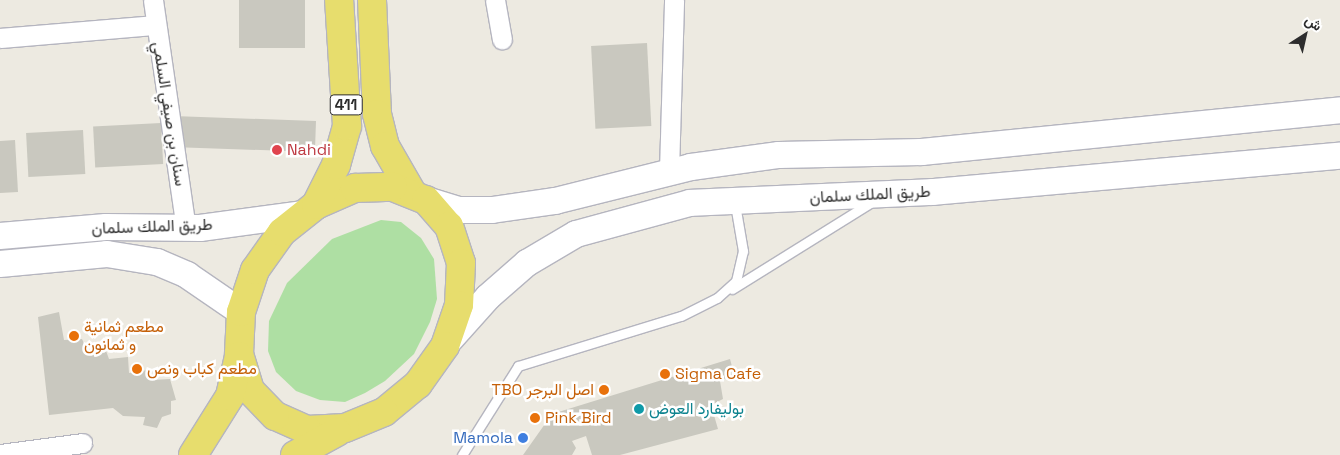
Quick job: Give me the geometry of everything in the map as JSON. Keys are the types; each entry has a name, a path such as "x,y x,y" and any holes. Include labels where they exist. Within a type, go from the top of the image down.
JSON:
{"main road":[{"name":"411","path":"310,209 336,165 347,126 339,0"},
{"name":"411","path":"372,0 377,114 385,146 419,197"},
{"path":"194,455 230,396 239,354 241,312 256,270 282,232 310,209 355,188 393,187 458,210 492,210 555,201 669,172 779,155 922,152 1340,110"},
{"name":"طريق الملك سلمان","path":"445,346 521,268 576,234 690,203 885,194 1340,156"},
{"path":"295,455 345,428 384,412 418,384 445,346 459,305 461,262 449,226 419,197"},
{"name":"طريق الملك سلمان","path":"0,236 106,227 186,228 310,209"},
{"name":"طريق الملك سلمان","path":"0,264 107,254 156,262 187,275 241,312"},
{"path":"239,354 250,390 275,416 307,430 345,428"}],"street":[{"name":"سنان بن صيفي السلمي","path":"153,0 155,25 186,228"},
{"path":"495,0 502,39"},
{"path":"669,172 674,0"},
{"path":"0,38 155,25"},
{"path":"0,454 82,443"}],"lane":[{"path":"462,455 518,366 681,316 717,298 885,194"},
{"path":"717,298 736,281 743,251 734,201"}],"green space":[{"path":"381,220 401,222 421,238 434,259 437,299 430,322 414,354 385,381 365,393 345,402 320,400 296,391 276,372 268,351 269,321 287,283 332,239"}],"building":[{"path":"239,0 305,0 305,48 239,48"},
{"path":"647,43 651,126 595,129 591,46"},
{"path":"180,116 316,121 315,152 179,147"},
{"path":"161,123 163,164 95,168 93,127"},
{"path":"83,130 85,174 28,177 26,133"},
{"path":"15,140 18,192 0,193 0,141"},
{"path":"59,312 64,340 82,339 87,350 105,348 109,359 128,357 129,373 148,370 152,380 170,379 176,400 171,401 171,414 162,417 157,428 143,425 145,417 123,416 113,408 49,415 38,317"},
{"name":"بوليفارد العوض","path":"730,359 734,374 720,381 723,399 711,405 718,429 620,455 592,455 586,436 572,441 576,448 572,455 523,455 552,414"}],"place":[{"name":"Nahdi","path":"277,150"},
{"name":"مطعم ثمانية و ثمانون","path":"74,336"},
{"name":"مطعم كباب ونص","path":"137,369"},
{"name":"Sigma Cafe","path":"665,374"},
{"name":"TBO اصل البرجر","path":"604,390"},
{"name":"بوليفارد العوض","path":"639,409"},
{"name":"Pink Bird","path":"535,418"},
{"name":"Mamola","path":"523,438"}]}
